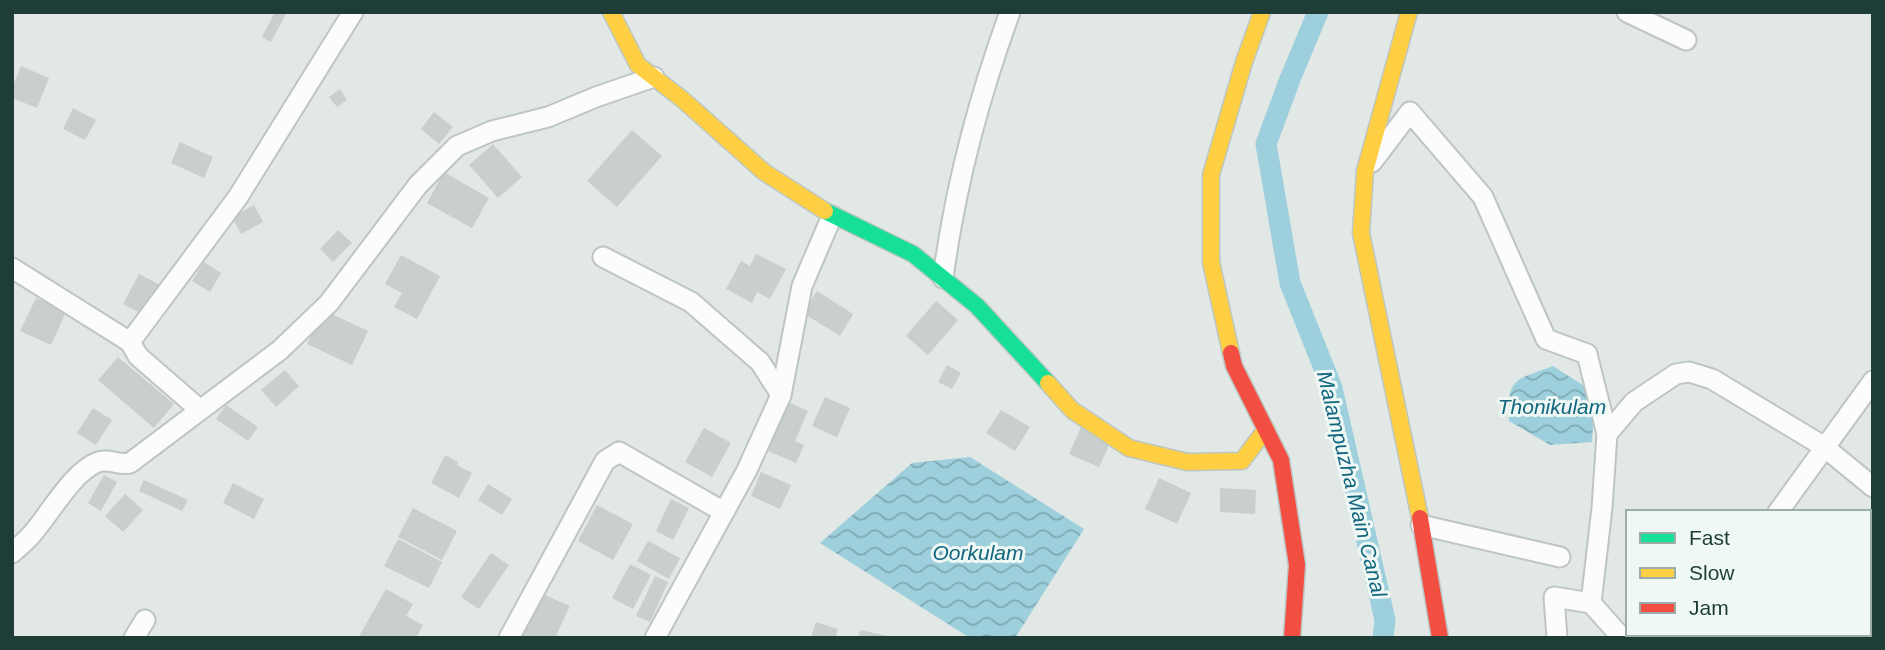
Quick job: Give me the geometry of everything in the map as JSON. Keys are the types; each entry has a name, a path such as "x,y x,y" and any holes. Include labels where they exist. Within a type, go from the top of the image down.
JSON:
{"street":[{"path":"130,342 238,197 353,12"},
{"path":"611,12 638,65 682,99 764,172 832,216 913,254 977,306 1072,410 1129,448 1187,462 1242,461 1266,429"},
{"path":"943,278 949,232 989,71 1010,12"},
{"path":"1262,12 1244,62 1211,176 1211,262 1234,366 1281,460 1297,565 1292,638"},
{"path":"1409,12 1365,171 1360,233 1421,524 1440,638"},
{"path":"1627,12 1686,40"},
{"path":"12,553 31,536 74,480 86,470 102,461 123,465 130,463 280,351 330,303 418,185 457,146 492,131 548,117 654,77"},
{"path":"1365,171 1410,112 1483,197 1546,339 1587,354 1607,434 1591,603"},
{"path":"655,638 747,470 781,396 802,286 832,216"},
{"path":"603,257 691,302 760,362 781,396"},
{"path":"12,268 130,342 138,356 199,410"},
{"path":"1607,434 1634,402 1649,390 1676,374 1689,372 1712,379 1824,446 1873,487"},
{"path":"1779,510 1873,381"},
{"path":"509,638 605,461 620,452 724,512"},
{"path":"1421,524 1560,557"},
{"path":"1557,638 1554,597 1591,603 1622,638"},
{"path":"134,638 145,620"}],"water":[{"name":"Thonikulam","path":"1553,366 1595,393 1592,442 1550,445 1509,421 1510,396 1516,382"},
{"name":"Oorkulam","path":"970,457 1084,529 1015,638 970,638 820,543 912,463"}],"building":[{"path":"275,12 287,12 271,42 262,37"},
{"path":"21,66 49,78 37,108 12,98 12,88"},
{"path":"340,89 347,100 337,107 329,97"},
{"path":"73,108 96,120 85,140 63,129"},
{"path":"434,112 453,127 439,144 421,129"},
{"path":"632,130 662,156 617,207 587,181"},
{"path":"180,142 213,157 204,178 171,163"},
{"path":"493,144 522,177 498,198 469,165"},
{"path":"444,172 489,198 472,228 427,203"},
{"path":"254,205 263,222 241,234 232,217"},
{"path":"338,230 352,243 333,262 320,249"},
{"path":"756,254 786,269 770,299 757,292 752,303 726,289 741,261 750,266"},
{"path":"401,255 440,276 417,319 394,307 402,293 385,284"},
{"path":"204,262 221,273 210,292 192,281"},
{"path":"139,274 160,285 144,315 123,304"},
{"path":"817,291 853,314 840,336 803,313"},
{"path":"36,298 66,312 51,345 20,331"},
{"path":"936,301 958,320 928,355 906,336"},
{"path":"323,310 368,331 352,365 307,344"},
{"path":"118,357 174,404 154,428 98,380"},
{"path":"947,365 961,373 952,389 938,382"},
{"path":"285,370 299,386 276,407 261,390"},
{"path":"825,397 850,408 837,437 812,426"},
{"path":"788,402 808,411 795,441 804,445 796,463 768,451"},
{"path":"226,405 258,427 248,441 216,419"},
{"path":"93,408 112,420 96,445 77,433"},
{"path":"1001,410 1030,427 1015,451 986,433"},
{"path":"1081,427 1111,441 1099,467 1069,454"},
{"path":"704,428 731,443 712,477 685,462"},
{"path":"445,455 472,473 459,498 431,483"},
{"path":"761,472 791,485 780,509 751,496"},
{"path":"104,475 117,482 101,511 88,503"},
{"path":"1159,478 1191,493 1177,524 1145,509"},
{"path":"144,480 188,500 182,511 139,491"},
{"path":"233,483 264,499 254,519 223,503"},
{"path":"488,484 512,499 502,515 478,500"},
{"path":"1220,488 1256,490 1255,514 1220,512"},
{"path":"125,494 143,510 123,532 105,516"},
{"path":"671,499 689,508 673,540 656,531"},
{"path":"597,505 633,524 613,560 578,541"},
{"path":"413,508 457,531 442,560 398,537"},
{"path":"398,539 442,562 429,588 384,566"},
{"path":"648,541 680,558 669,579 637,561"},
{"path":"491,553 509,565 479,609 461,597"},
{"path":"630,564 651,575 633,609 612,598"},
{"path":"655,576 668,582 650,622 636,616"},
{"path":"386,589 413,604 406,616 423,625 416,638 358,638"},
{"path":"540,593 570,606 555,638 524,638 520,636"},
{"path":"816,622 838,629 835,638 811,638"},
{"path":"860,630 892,637 892,638 858,638"}],"waterway":[{"name":"Malampuzha Main Canal","path":"1318,12 1266,144 1290,283 1332,388 1385,620 1383,638"}],"traffic: fast":[{"path":"825,211 913,254 977,306 1048,383"}],"traffic: slow":[{"path":"611,12 638,65 682,99 764,172 825,211"},
{"path":"1231,353 1211,262 1211,175 1244,62 1262,12"},
{"path":"1409,12 1365,171 1361,233 1420,518"},
{"path":"1048,383 1072,410 1129,448 1187,462 1242,461 1266,429"}],"traffic: jam":[{"path":"1231,353 1234,366 1281,460 1297,565 1292,638"},
{"path":"1420,518 1440,638"}]}
